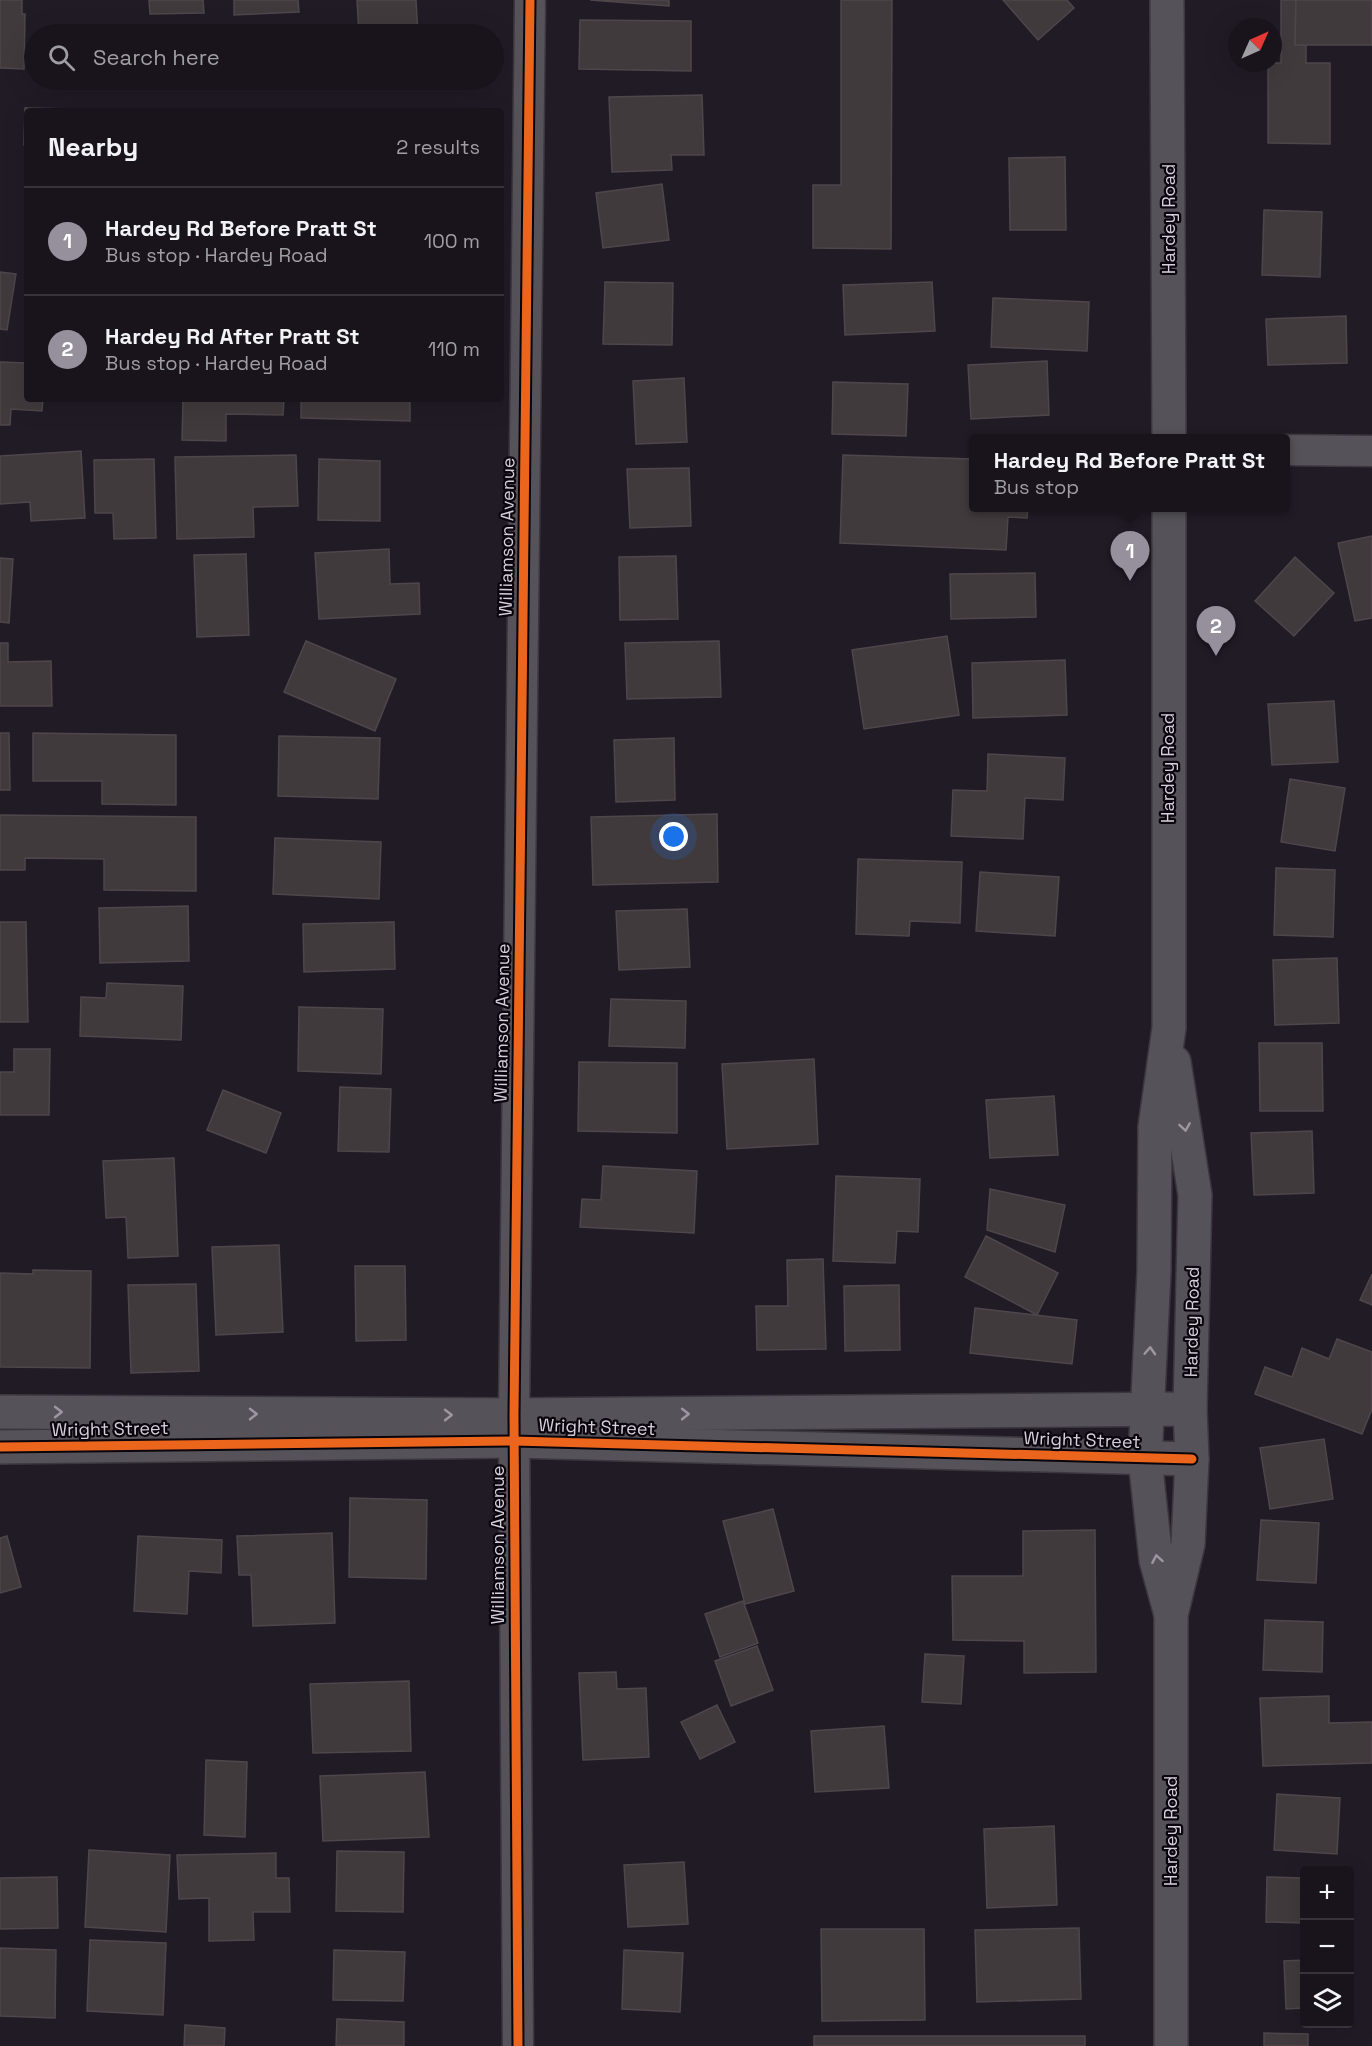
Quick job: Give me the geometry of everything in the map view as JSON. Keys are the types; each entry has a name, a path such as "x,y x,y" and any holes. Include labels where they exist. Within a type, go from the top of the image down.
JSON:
{"street":[{"name":"Williamson Avenue","path":"518,2046 514,1428 530,0"},
{"name":"Hardey Road","path":"1167,0 1170,434"},
{"path":"1290,450 1372,451"},
{"name":"Hardey Road","path":"1169,512 1169,1028 1155,1127 1154,1271 1145,1459 1156,1560 1171,1615"},
{"name":"Hardey Road","path":"1169,1028 1195,1195 1190,1409 1192,1460 1188,1544 1171,1615 1171,2046"},
{"name":"Wright Street","path":"0,1447 514,1428 1190,1409"},
{"name":"Wright Street","path":"0,1412 514,1428 1192,1460"}],"building":[{"path":"0,0 22,0 22,14 25,14 24,69 0,68"},
{"path":"149,0 203,0 204,13 150,14"},
{"path":"234,0 298,0 299,12 234,15"},
{"path":"357,0 416,0 417,24 358,24"},
{"path":"590,0 669,0 669,6"},
{"path":"841,0 892,0 891,249 813,248 813,185 841,185"},
{"path":"1003,0 1067,0 1074,8 1038,40"},
{"path":"1281,0 1296,0 1295,45 1306,45 1306,63 1330,63 1330,144 1268,143 1268,72 1282,72"},
{"path":"1296,0 1372,0 1372,45 1295,45"},
{"path":"580,20 691,21 691,71 579,69"},
{"path":"702,95 704,155 671,155 672,170 612,172 609,97"},
{"path":"1065,157 1066,230 1010,230 1009,158"},
{"path":"662,184 669,240 603,248 596,193"},
{"path":"1264,210 1322,212 1320,277 1262,275"},
{"path":"0,272 16,274 7,330 0,329"},
{"path":"605,282 673,283 672,345 603,344"},
{"path":"932,282 935,331 845,335 843,285"},
{"path":"993,298 1089,302 1087,351 991,347"},
{"path":"1346,316 1347,363 1268,365 1266,319"},
{"path":"1047,361 1049,415 971,419 968,365"},
{"path":"0,362 24,363 24,402 43,402 42,411 11,409 10,425 0,425"},
{"path":"684,378 687,442 636,444 633,381"},
{"path":"833,382 908,384 906,436 832,434"},
{"path":"183,402 284,402 283,415 226,414 226,441 182,440"},
{"path":"301,402 410,402 410,421 301,418"},
{"path":"81,451 85,518 31,521 30,502 0,504 0,456"},
{"path":"296,455 298,506 253,507 254,537 177,539 175,457"},
{"path":"843,455 969,459 969,512 1028,512 1027,518 1008,517 1006,550 840,543"},
{"path":"154,459 156,538 114,539 113,513 95,513 94,460"},
{"path":"319,459 380,461 380,521 318,520"},
{"path":"689,468 691,526 630,528 627,469"},
{"path":"1372,536 1372,618 1355,621 1338,543"},
{"path":"389,549 390,584 419,583 420,614 319,619 315,553"},
{"path":"246,554 249,635 197,637 194,555"},
{"path":"676,556 678,619 620,620 619,557"},
{"path":"1295,557 1334,593 1294,636 1255,601"},
{"path":"0,558 13,559 9,623 0,622"},
{"path":"1035,573 1036,617 951,619 950,574"},
{"path":"947,636 959,715 864,729 852,650"},
{"path":"306,641 396,679 375,731 284,692"},
{"path":"719,641 721,697 627,699 625,643"},
{"path":"0,643 8,643 8,662 51,661 52,706 0,706"},
{"path":"1065,660 1067,715 973,718 972,663"},
{"path":"1334,701 1338,762 1272,765 1268,704"},
{"path":"0,733 9,733 10,790 0,790"},
{"path":"33,733 176,735 176,805 102,804 102,781 33,781"},
{"path":"279,736 380,738 378,799 278,796"},
{"path":"674,738 675,800 616,802 614,740"},
{"path":"988,754 1065,758 1063,800 1025,798 1023,839 951,836 953,790 987,791"},
{"path":"1290,779 1345,788 1335,851 1281,842"},
{"path":"717,814 718,882 593,885 591,817"},
{"path":"0,815 196,817 196,891 104,890 104,859 25,858 25,870 0,870"},
{"path":"275,838 381,842 379,899 273,894"},
{"path":"858,859 962,862 960,923 910,921 909,936 856,934"},
{"path":"1276,868 1335,870 1333,937 1274,935"},
{"path":"980,872 1059,877 1055,936 976,931"},
{"path":"188,906 189,961 100,963 99,908"},
{"path":"687,909 690,967 619,970 616,911"},
{"path":"0,922 26,922 28,1022 0,1022"},
{"path":"394,922 395,969 304,972 303,924"},
{"path":"1337,958 1339,1023 1275,1025 1273,960"},
{"path":"107,983 183,986 181,1040 80,1036 81,997 106,998"},
{"path":"611,999 686,1001 685,1048 609,1046"},
{"path":"299,1007 383,1009 381,1074 298,1071"},
{"path":"1259,1043 1322,1043 1323,1111 1260,1111"},
{"path":"14,1049 50,1049 49,1115 0,1115 0,1072 14,1072"},
{"path":"814,1059 818,1144 727,1149 722,1064"},
{"path":"579,1062 677,1063 677,1133 578,1131"},
{"path":"340,1087 391,1089 389,1152 338,1151"},
{"path":"223,1090 281,1113 266,1153 207,1130"},
{"path":"1054,1096 1058,1155 990,1158 986,1100"},
{"path":"1312,1131 1314,1193 1254,1195 1251,1133"},
{"path":"174,1158 178,1256 128,1258 126,1217 106,1218 103,1161"},
{"path":"603,1166 697,1171 694,1233 580,1227 582,1199 601,1200"},
{"path":"836,1176 920,1179 918,1232 897,1231 895,1263 833,1261"},
{"path":"990,1189 1065,1205 1055,1252 987,1230"},
{"path":"986,1236 1058,1273 1037,1315 965,1277"},
{"path":"279,1245 283,1332 216,1335 212,1247"},
{"path":"823,1259 826,1349 757,1350 756,1306 788,1306 787,1260"},
{"path":"355,1266 405,1266 406,1340 356,1341"},
{"path":"33,1270 91,1271 90,1368 0,1367 0,1273 33,1274"},
{"path":"1372,1274 1372,1305 1360,1300"},
{"path":"196,1284 199,1371 131,1373 128,1285"},
{"path":"899,1285 900,1350 845,1351 844,1286"},
{"path":"975,1308 1077,1320 1072,1364 970,1353"},
{"path":"1337,1339 1372,1352 1372,1409 1362,1434 1255,1394 1265,1367 1292,1377 1302,1348 1329,1359"},
{"path":"1324,1439 1333,1499 1270,1509 1260,1448"},
{"path":"350,1498 427,1500 426,1579 349,1577"},
{"path":"773,1509 794,1591 745,1604 723,1521"},
{"path":"1261,1520 1319,1523 1316,1583 1257,1580"},
{"path":"1095,1530 1096,1672 1024,1673 1024,1641 953,1640 952,1576 1023,1576 1023,1531"},
{"path":"332,1533 335,1623 253,1626 251,1575 239,1575 237,1536"},
{"path":"7,1536 21,1587 0,1593 0,1538"},
{"path":"138,1536 222,1540 221,1573 189,1571 187,1614 134,1611"},
{"path":"743,1601 758,1643 720,1657 705,1614"},
{"path":"1265,1620 1323,1622 1322,1672 1263,1670"},
{"path":"757,1646 773,1690 731,1706 715,1661"},
{"path":"925,1654 964,1656 961,1704 922,1702"},
{"path":"616,1672 617,1689 646,1688 649,1757 583,1760 579,1673"},
{"path":"409,1681 411,1751 313,1753 310,1684"},
{"path":"1329,1696 1329,1723 1372,1722 1372,1763 1263,1766 1260,1698"},
{"path":"717,1705 735,1742 700,1759 681,1722"},
{"path":"884,1726 889,1788 815,1792 811,1731"},
{"path":"206,1760 247,1762 245,1837 204,1835"},
{"path":"425,1772 429,1837 323,1841 320,1776"},
{"path":"1277,1794 1340,1798 1337,1854 1274,1850"},
{"path":"1054,1826 1057,1905 987,1908 984,1829"},
{"path":"89,1850 170,1855 166,1932 85,1927"},
{"path":"337,1851 404,1852 403,1912 336,1911"},
{"path":"276,1853 276,1878 289,1878 290,1912 253,1912 254,1940 209,1941 209,1898 179,1899 177,1855"},
{"path":"684,1862 688,1924 628,1927 624,1865"},
{"path":"57,1877 58,1928 0,1929 0,1878"},
{"path":"1267,1877 1300,1878 1300,1923 1266,1922"},
{"path":"1079,1928 1081,1999 977,2002 975,1930"},
{"path":"821,1929 924,1929 925,2020 822,2021"},
{"path":"90,1940 166,1943 163,2015 87,2011"},
{"path":"0,1948 56,1950 55,2018 0,2016"},
{"path":"334,1950 405,1952 403,2001 333,2000"},
{"path":"624,1950 683,1953 680,2012 622,2009"},
{"path":"1300,1960 1300,2008 1286,2009 1284,1961"},
{"path":"337,2019 404,2022 404,2046 336,2046"},
{"path":"185,2025 225,2028 224,2046 184,2046"},
{"path":"1264,2033 1308,2034 1308,2046 1264,2046"},
{"path":"814,2036 1085,2036 1085,2046 814,2046"}],"cycle path":[{"path":"518,2046 514,1415 530,0"},
{"path":"0,1447 514,1441 1192,1459"}],"place":[{"name":"Hardey Rd Before Pratt St","path":"1130,581"},
{"name":"Hardey Rd After Pratt St","path":"1216,656"}]}
